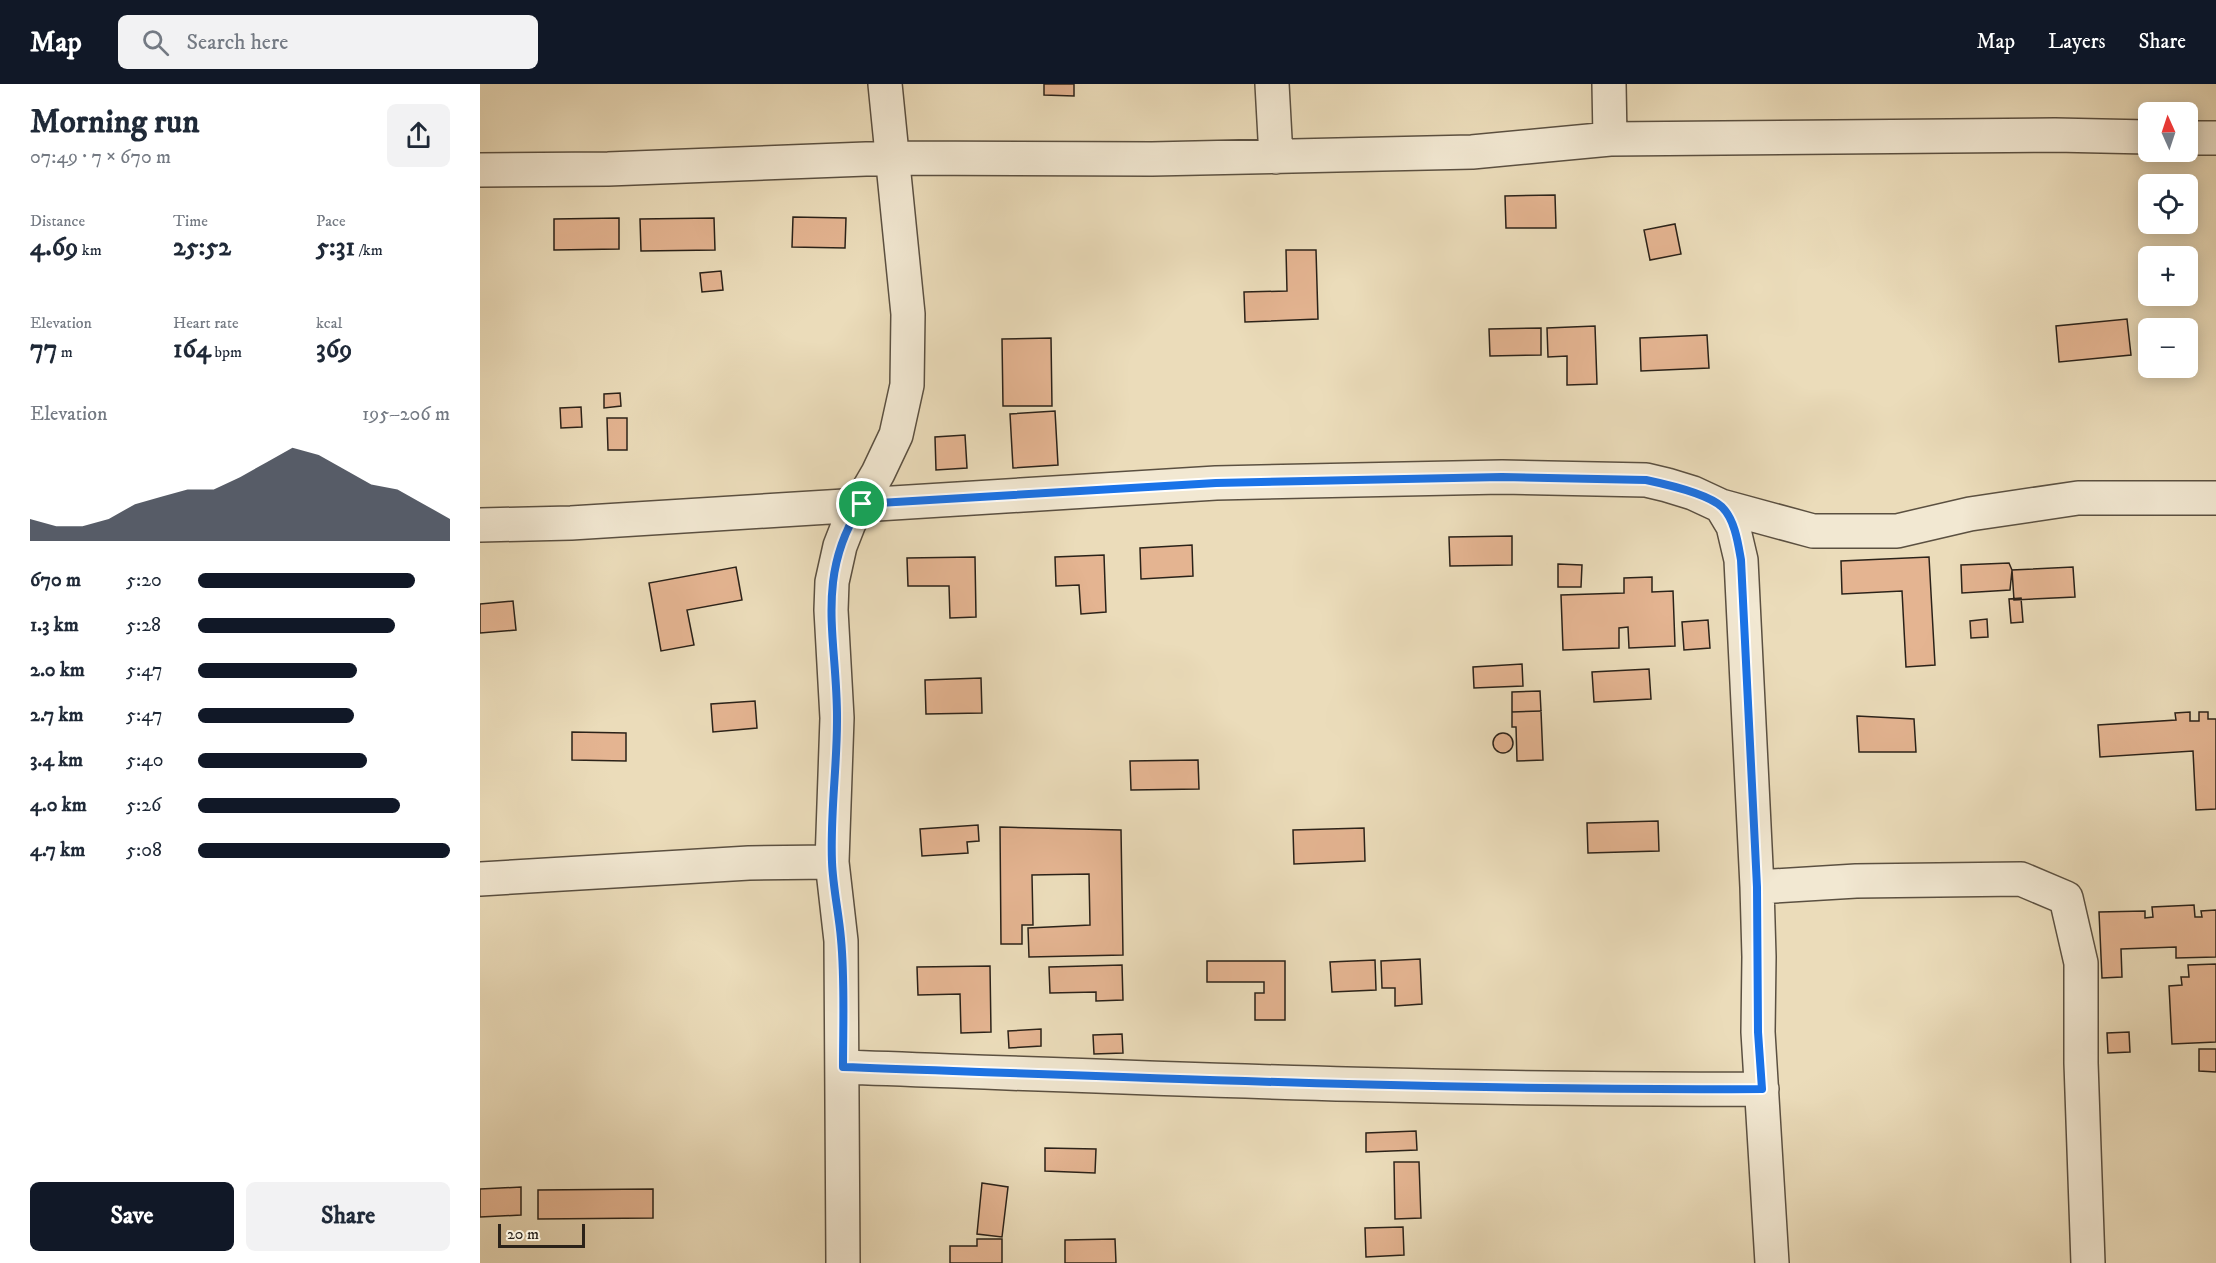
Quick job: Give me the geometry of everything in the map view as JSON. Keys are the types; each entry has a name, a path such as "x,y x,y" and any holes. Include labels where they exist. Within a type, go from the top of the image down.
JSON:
{"street":[{"path":"843,1263 841,941 832,862 837,718 831,645 832,582 840,546 849,523 862,504 896,435 907,385 908,314 885,84"},
{"path":"1272,84 1276,157"},
{"path":"1609,84 1610,139"},
{"path":"480,170 608,169 892,158 1276,157 1472,152 1610,139 2043,135 2138,137"},
{"path":"2198,138 2216,138"},
{"path":"480,525 572,523 1216,483 1502,477 1646,480 1668,484 1721,506 1813,531 1897,531 1970,514 2078,498 2216,498"},
{"path":"1721,506 1733,526 1741,560 1757,887 1758,1032 1772,1263"},
{"path":"480,879 749,863 832,862"},
{"path":"1757,887 1856,881 2021,879 2066,898 2081,963 2081,1063 2088,1263"},
{"path":"843,1067 1392,1086 1606,1090 1762,1089"}],"building":[{"path":"1044,84 1074,84 1074,96 1044,95"},
{"path":"1555,195 1556,228 1506,228 1505,196"},
{"path":"793,217 846,218 845,248 792,247"},
{"path":"619,218 619,249 554,250 554,219"},
{"path":"714,218 715,250 641,251 640,219"},
{"path":"1675,224 1681,254 1650,260 1644,230"},
{"path":"1286,250 1316,250 1318,319 1245,322 1244,292 1287,291"},
{"path":"721,271 723,290 702,292 700,273"},
{"path":"2127,319 2131,355 2059,362 2056,326"},
{"path":"1595,326 1597,384 1567,385 1567,356 1548,357 1547,328"},
{"path":"1541,328 1541,355 1490,356 1489,329"},
{"path":"1707,335 1709,368 1641,371 1640,338"},
{"path":"1051,338 1052,406 1003,406 1002,339"},
{"path":"620,393 621,406 604,408 604,394"},
{"path":"581,407 582,427 561,428 560,408"},
{"path":"1055,411 1058,465 1013,468 1010,414"},
{"path":"607,418 627,418 627,450 608,450"},
{"path":"965,435 967,468 936,470 935,437"},
{"path":"1512,536 1512,565 1450,566 1449,537"},
{"path":"1192,545 1193,576 1141,579 1140,548"},
{"path":"1104,555 1106,612 1081,614 1079,585 1056,586 1055,557"},
{"path":"975,557 976,617 950,618 949,586 908,586 907,558"},
{"path":"1929,557 1935,665 1906,667 1902,591 1842,594 1841,561"},
{"path":"2009,563 2012,570 2010,590 1962,593 1961,565"},
{"path":"1558,564 1582,565 1581,587 1558,587"},
{"path":"736,567 742,600 687,610 694,645 661,651 649,583"},
{"path":"2073,567 2075,597 2014,600 2012,570"},
{"path":"1652,577 1652,592 1673,591 1675,646 1629,648 1628,627 1619,628 1619,648 1563,650 1561,595 1624,593 1624,578"},
{"path":"2021,598 2023,622 2011,623 2009,599"},
{"path":"513,601 516,630 480,633 480,604"},
{"path":"1987,619 1988,637 1971,638 1970,621"},
{"path":"1708,620 1710,648 1684,650 1682,622"},
{"path":"1522,664 1523,686 1474,688 1473,667"},
{"path":"1649,669 1651,699 1594,702 1592,672"},
{"path":"981,678 982,713 926,714 925,680"},
{"path":"1540,691 1541,711 1512,712 1512,692"},
{"path":"755,701 757,728 713,732 711,704"},
{"path":"1541,711 1543,760 1517,761 1516,727 1512,727 1512,712"},
{"path":"2190,712 2190,721 2199,721 2199,712 2208,712 2208,719 2216,719 2216,809 2196,810 2193,751 2100,757 2098,725 2176,720 2175,713"},
{"path":"1857,716 1914,719 1916,752 1859,752"},
{"path":"572,732 626,733 626,761 572,760"},
{"path":"1503,733 1510,736 1513,743 1510,750 1503,753 1496,750 1493,743 1496,736"},
{"path":"1198,760 1199,789 1131,790 1130,761"},
{"path":"1658,821 1659,851 1588,853 1587,823"},
{"path":"978,825 979,841 967,842 968,853 922,856 920,829"},
{"path":"1000,827 1121,830 1123,955 1029,957 1028,928 1090,925 1089,874 1032,875 1033,925 1022,925 1022,944 1001,944"},
{"path":"1364,828 1365,861 1294,864 1293,830"},
{"path":"2194,905 2195,917 2202,917 2201,911 2216,910 2216,957 2176,958 2176,947 2121,949 2122,977 2102,978 2099,912 2145,911 2145,918 2153,917 2152,907"},
{"path":"1420,959 1422,1004 1395,1006 1395,988 1382,988 1381,961"},
{"path":"1375,960 1376,990 1332,992 1330,962"},
{"path":"1207,961 1285,961 1285,1020 1255,1020 1255,993 1264,993 1264,982 1207,982"},
{"path":"2216,964 2216,1042 2172,1044 2169,986 2182,985 2181,977 2189,977 2188,965"},
{"path":"1122,965 1123,1000 1096,1001 1096,992 1050,993 1049,967"},
{"path":"990,966 991,1032 961,1033 960,994 918,995 917,967"},
{"path":"1041,1029 1041,1046 1009,1048 1008,1031"},
{"path":"2129,1032 2130,1052 2108,1053 2107,1033"},
{"path":"1122,1034 1123,1053 1094,1054 1093,1035"},
{"path":"2199,1049 2216,1049 2216,1072 2199,1071"},
{"path":"1416,1131 1417,1150 1366,1152 1366,1133"},
{"path":"1045,1148 1096,1149 1095,1173 1045,1171"},
{"path":"1394,1162 1419,1162 1421,1218 1395,1219"},
{"path":"982,1183 1008,1187 1002,1237 977,1234"},
{"path":"521,1187 521,1215 480,1217 480,1189"},
{"path":"653,1189 653,1218 538,1219 538,1190"},
{"path":"1403,1227 1404,1255 1366,1257 1365,1228"},
{"path":"977,1239 1002,1239 1002,1263 950,1263 950,1246 977,1246"},
{"path":"1115,1239 1116,1263 1065,1263 1065,1240"}],"route":[{"path":"1502,477 1646,480 1668,484 1721,506 1733,526 1741,560 1757,887 1758,1032 1762,1089 1606,1090 1392,1086 843,1067 841,941 832,862 837,718 831,645 831,610 832,582 840,546 849,523 862,504 1216,483 1502,477"}]}
